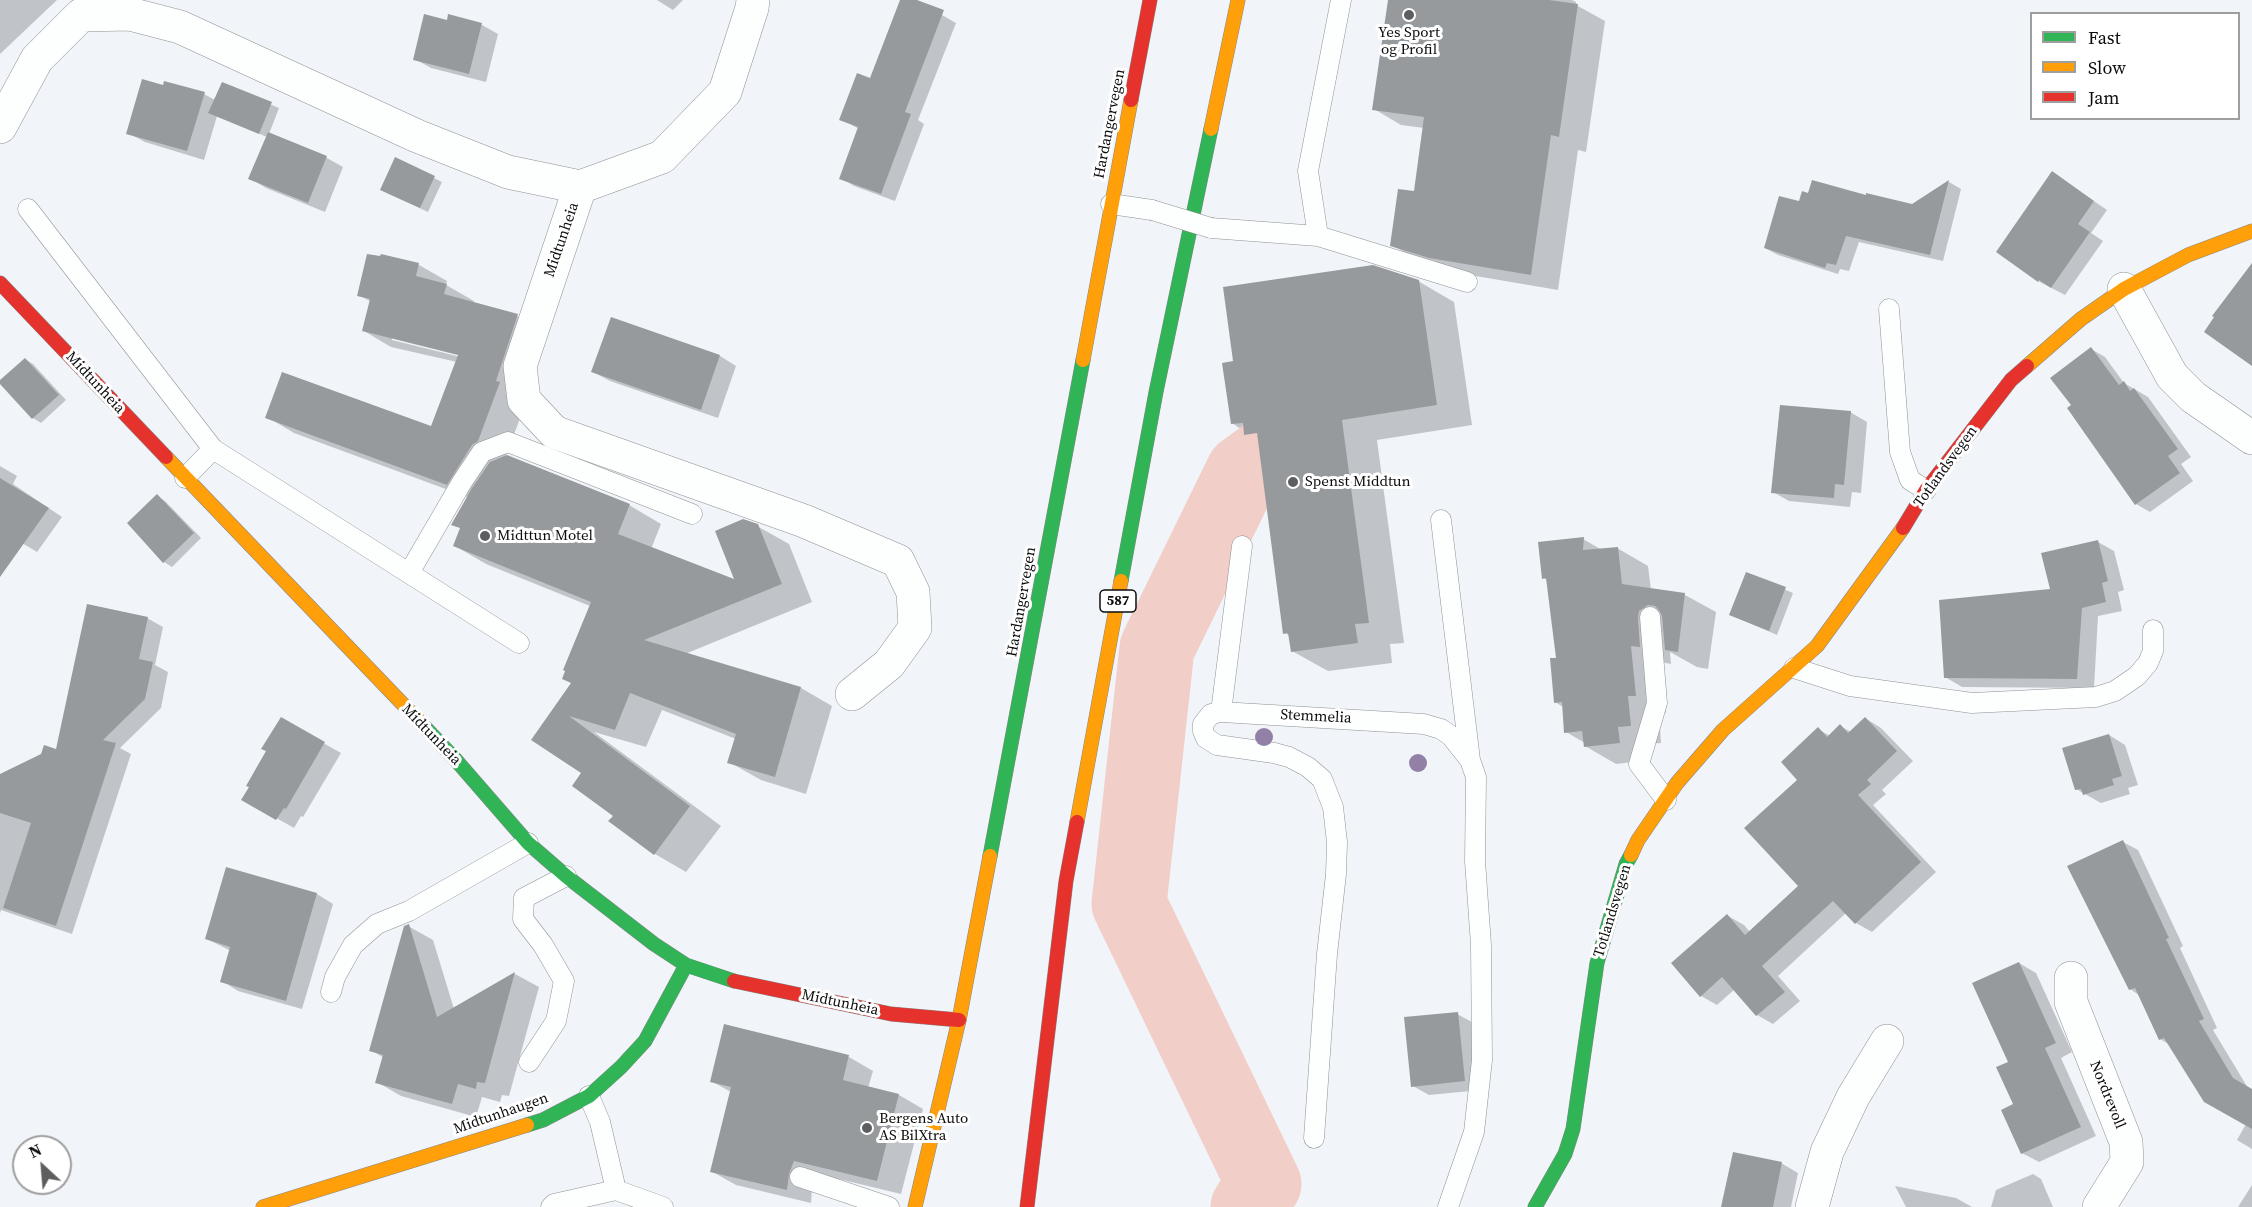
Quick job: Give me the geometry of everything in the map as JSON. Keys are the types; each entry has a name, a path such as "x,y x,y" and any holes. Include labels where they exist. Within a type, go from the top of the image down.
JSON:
{"main road":[{"name":"Hardangervegen","path":"915,1207 959,1020 1150,0"},
{"name":"587","path":"1027,1207 1066,881 1156,392 1238,0"},
{"name":"Totlandsvegen","path":"1535,1207 1565,1154 1574,1129 1597,963 1626,864 1638,840 1677,783 1723,730 1816,646 1899,536 1926,490 2011,380 2081,319 2124,289 2188,255 2252,231"},
{"name":"Midtunheia","path":"0,283 455,759 528,843 566,876 654,944 686,964 731,980 887,1013 959,1020"},
{"name":"Midtunhaugen","path":"263,1207 293,1202 543,1120 589,1096 645,1041 686,964"}],"street":[{"name":"Midtunheia","path":"0,127 37,59 81,15 130,14 180,27 417,136 508,172 580,187 662,157 725,92 753,0"},
{"name":"Midtunheia","path":"580,187 520,366 524,400 554,432 804,521 898,561 913,592 915,628 889,664 852,694"},
{"path":"2124,289 2172,376 2193,397 2252,438"},
{"name":"Nordrevoll","path":"2071,978 2071,1002 2126,1142 2127,1162 2099,1207"},
{"path":"1812,1207 1827,1152 1853,1097 1887,1041"}],"lane":[{"path":"1318,236 1308,171 1341,0"},
{"path":"1111,204 1152,210 1211,228 1318,236 1467,282"},
{"path":"28,209 213,449 519,643"},
{"path":"1889,309 1900,452 1910,480 1926,490"},
{"path":"409,573 482,452 508,442 692,514"},
{"path":"185,478 213,449"},
{"path":"1441,520 1470,760"},
{"path":"1242,546 1221,712 1211,714 1203,724 1203,731 1206,738 1217,745 1274,753 1289,757 1308,767 1322,779 1333,807 1337,842 1336,874 1327,954 1314,1138"},
{"path":"1650,616 1657,703 1639,764 1666,800"},
{"path":"1794,668 1850,686 1972,703 2096,697 2115,691 2137,676 2148,663 2153,651 2152,630"},
{"name":"Stemmelia","path":"1221,712 1424,724 1441,729 1451,736 1470,760 1476,777 1475,861 1481,945 1482,1060 1474,1132 1448,1207"},
{"path":"331,992 335,977 353,945 377,924 409,911 528,843"},
{"path":"529,1062 556,1021 564,981 543,945 523,919 524,898 566,876"},
{"path":"589,1096 600,1122 616,1190"},
{"path":"800,1177 889,1207"},
{"path":"552,1207 554,1204 616,1190 663,1207"}],"building":[{"path":"900,0 917,0 944,10 905,112 911,114 881,194 839,179 858,127 839,120 857,73 870,78"},
{"path":"1388,0 1549,0 1578,4 1559,137 1551,135 1531,275 1429,258 1390,246 1398,189 1414,191 1424,117 1372,110"},
{"path":"424,14 447,20 448,14 482,23 469,74 413,60"},
{"path":"142,79 163,85 164,81 205,92 187,151 126,134"},
{"path":"222,82 272,102 259,134 208,113"},
{"path":"268,132 327,156 308,203 248,179"},
{"path":"395,157 435,176 420,208 380,190"},
{"path":"2052,171 2094,201 2078,224 2090,232 2051,288 2039,280 2038,282 1996,252"},
{"path":"1812,180 1866,195 1866,193 1912,204 1949,180 1930,255 1846,236 1836,265 1827,263 1825,268 1764,248 1779,196 1799,201 1802,191 1808,193"},
{"path":"367,254 380,256 381,254 419,263 416,276 447,284 444,294 518,314 496,381 500,382 478,441 472,445 447,485 265,418 282,372 431,426 458,355 362,331 370,299 357,296"},
{"path":"2252,263 2252,366 2204,332 2214,317 2212,316"},
{"path":"1373,265 1419,280 1437,405 1342,420 1369,623 1355,624 1358,643 1291,652 1288,633 1283,634 1257,433 1244,435 1243,423 1231,424 1222,363 1233,361 1223,287"},
{"path":"611,317 720,355 701,410 591,372"},
{"path":"2091,347 2119,385 2124,381 2130,391 2134,388 2178,449 2168,456 2180,473 2135,505 2067,408 2071,405 2050,378"},
{"path":"25,358 59,395 32,419 0,384 0,380"},
{"path":"1780,405 1851,411 1844,485 1835,484 1834,498 1771,493"},
{"path":"507,455 630,504 618,534 734,579 715,531 743,519 758,524 782,584 644,640 801,687 775,777 727,763 736,734 630,693 615,730 569,716 690,806 654,855 608,821 613,816 572,786 581,773 531,740 571,683 562,679 565,671 563,670 591,602 453,546 460,528 451,525 472,488 490,462"},
{"path":"0,478 49,508 0,577"},
{"path":"157,494 194,533 163,563 127,523"},
{"path":"1584,537 1583,550 1618,547 1622,584 1685,593 1678,652 1665,650 1662,616 1659,610 1655,606 1648,605 1639,611 1640,647 1631,646 1636,696 1628,696 1631,726 1618,727 1620,743 1584,747 1582,731 1564,733 1562,702 1554,703 1550,658 1556,658 1546,578 1542,579 1538,542"},
{"path":"2098,540 2108,581 2102,583 2106,602 2082,608 2077,679 1944,678 1939,600 2050,589 2041,553"},
{"path":"1746,572 1786,587 1769,631 1729,615"},
{"path":"87,604 148,617 139,659 153,662 145,699 103,740 116,743 56,926 3,908 31,823 0,813 0,774 41,754 44,745 56,749"},
{"path":"281,717 325,742 286,809 284,808 276,820 241,800 249,787 246,786 266,751 261,749"},
{"path":"1865,717 1897,751 1867,780 1871,784 1858,795 1921,862 1855,924 1833,901 1762,966 1785,992 1756,1016 1722,977 1700,997 1671,963 1727,914 1745,935 1798,886 1744,828 1797,780 1781,762 1818,727 1827,737 1840,724 1848,733"},
{"path":"2109,734 2122,776 2112,779 2114,785 2083,795 2081,789 2075,790 2062,748"},
{"path":"2123,840 2204,1019 2199,1021 2233,1078 2252,1089 2252,1129 2204,1102 2164,1038 2159,1040 2135,988 2129,990 2067,866"},
{"path":"226,867 317,893 286,1001 220,982 230,947 205,939"},
{"path":"409,924 437,1017 515,972 485,1083 477,1082 476,1089 458,1084 452,1104 375,1083 383,1055 369,1051 404,926"},
{"path":"2019,962 2056,1043 2045,1048 2081,1127 2021,1154 2001,1110 2013,1104 1996,1067 2008,1062 1972,983"},
{"path":"1458,1012 1465,1081 1411,1087 1404,1017"},
{"path":"724,1024 849,1055 843,1080 899,1094 877,1181 794,1161 789,1174 787,1190 710,1172 731,1087 710,1082"},
{"path":"1733,1152 1782,1162 1773,1207 1721,1207"}],"waterway":[{"path":"1248,1207 1264,1184 1129,904 1157,648 1243,472 1268,454"}],"traffic: fast":[{"path":"1121,581 1156,392 1211,129"},
{"path":"990,856 1083,360"},
{"path":"418,720 528,843 566,876 654,944 686,965 734,981"},
{"path":"1535,1207 1565,1154 1573,1129 1597,963 1626,864 1631,855"},
{"path":"527,1125 543,1120 589,1096 621,1067 645,1041 686,965"}],"traffic: slow":[{"path":"1211,129 1238,0"},
{"path":"1083,360 1131,100"},
{"path":"2027,366 2081,319 2124,289 2188,255 2252,231"},
{"path":"166,457 418,720"},
{"path":"1631,855 1638,840 1677,783 1723,730 1817,646 1903,528"},
{"path":"1077,822 1121,581"},
{"path":"915,1207 959,1020 990,856"},
{"path":"263,1207 527,1125"}],"traffic: jam":[{"path":"1131,100 1150,0"},
{"path":"0,283 166,457"},
{"path":"1903,528 1926,490 2011,380 2027,366"},
{"path":"1027,1207 1066,881 1077,822"},
{"path":"734,981 891,1014 959,1020"}],"place":[{"name":"Yes Sport og Profil","path":"1409,15"},
{"name":"Spenst Middtun","path":"1293,482"},
{"name":"Midttun Motel","path":"485,536"},
{"name":"Bergens Auto AS BilXtra","path":"867,1128"}]}
